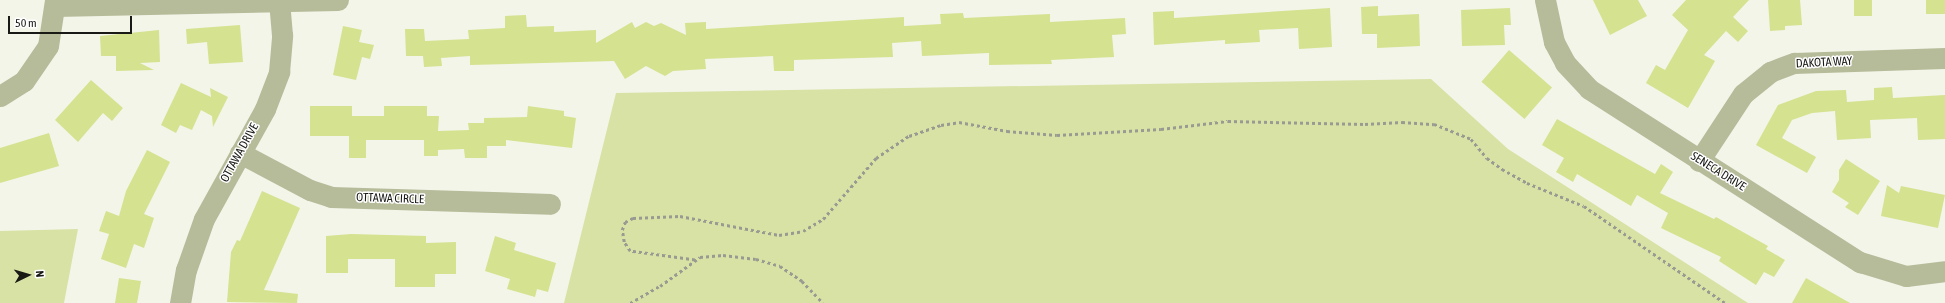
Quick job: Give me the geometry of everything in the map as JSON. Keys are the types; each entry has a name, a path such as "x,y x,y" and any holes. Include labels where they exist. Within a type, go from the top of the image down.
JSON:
{"street":[{"path":"0,96 24,81 48,46 55,3 338,0"},
{"name":"SENECA DRIVE","path":"1545,0 1554,42 1565,63 1589,89 1699,161 1860,262 1906,276 1945,271"},
{"name":"OTTAWA DRIVE","path":"180,303 186,270 204,219 265,108 279,72 282,35 279,1"},
{"name":"DAKOTA WAY","path":"1699,161 1743,94 1770,72 1794,63 1945,58"},
{"name":"OTTAWA CIRCLE","path":"240,153 310,190 331,197 550,204"}],"path":[{"path":"695,260 630,251 624,242 622,230 625,222 633,218 680,216 779,235 803,231 823,219 876,158 909,136 941,125 959,122 1007,131 1057,135 1161,129 1228,121 1365,124 1402,122 1434,124 1471,139 1487,158 1502,170 1527,183 1584,206 1725,303"},
{"path":"630,303 660,286 700,257 723,255 756,259 780,266 802,281 823,303"}],"green space":[{"path":"1431,79 1508,149 1748,303 564,303 616,93"},
{"path":"78,229 64,303 0,303 0,231"}],"building":[{"path":"1593,0 1638,0 1647,16 1610,35"},
{"path":"1686,0 1749,0 1733,17 1748,31 1738,42 1726,31 1704,55 1715,61 1688,108 1646,83 1656,65 1665,70 1688,30 1672,15"},
{"path":"1768,0 1800,0 1802,25 1785,26 1785,30 1770,31"},
{"path":"1854,0 1872,0 1872,16 1854,16"},
{"path":"1926,0 1945,0 1945,14 1926,14"},
{"path":"1378,6 1378,16 1419,14 1420,46 1377,48 1377,34 1362,34 1361,7"},
{"path":"1330,8 1332,47 1299,49 1298,28 1259,30 1260,42 1225,44 1225,40 1154,45 1153,12 1174,11 1174,18"},
{"path":"1510,8 1511,25 1504,25 1505,45 1462,46 1461,10"},
{"path":"963,13 964,18 1050,14 1050,22 1125,18 1126,34 1112,35 1114,57 1051,60 1052,64 989,65 989,53 922,56 921,41 892,43 893,57 794,60 794,71 774,71 773,56 705,59 706,69 673,71 665,76 646,66 625,79 614,61 470,65 470,56 441,58 442,66 424,67 423,56 406,56 405,29 424,29 425,41 469,39 468,30 505,28 505,16 526,15 527,27 554,26 554,32 596,30 596,43 632,22 635,28 646,22 654,26 661,23 686,35 685,23 706,22 706,29 904,17 904,26 941,24 940,14"},
{"path":"240,25 243,62 209,64 207,42 187,44 186,29"},
{"path":"343,26 362,30 359,42 374,45 370,59 362,57 356,80 333,75"},
{"path":"159,30 160,62 140,63 154,70 116,71 116,56 101,56 100,36"},
{"path":"1509,50 1552,87 1524,119 1481,82"},
{"path":"91,80 123,108 112,121 103,113 78,142 55,120"},
{"path":"181,83 211,97 210,88 228,97 213,127 212,116 201,110 192,130 180,125 176,133 161,125"},
{"path":"1892,87 1893,98 1945,95 1945,139 1918,140 1917,118 1870,120 1871,138 1837,140 1835,111 1812,113 1792,120 1782,138 1816,157 1807,173 1756,145 1778,105 1816,91 1846,90 1847,102 1874,100 1874,88"},
{"path":"310,106 352,106 352,116 384,116 384,106 427,106 427,116 439,116 438,131 469,130 468,123 484,123 484,118 527,117 528,106 564,111 564,116 576,118 572,148 506,140 506,146 487,146 487,158 465,158 464,149 438,150 438,156 424,156 424,140 366,140 366,158 349,158 349,136 310,136"},
{"path":"1557,119 1655,174 1661,164 1673,172 1660,193 1714,219 1716,217 1768,246 1766,249 1785,260 1774,277 1764,272 1756,285 1719,261 1721,257 1661,228 1668,213 1637,195 1631,206 1577,174 1573,182 1556,172 1564,158 1542,145"},
{"path":"49,133 59,166 0,183 0,148"},
{"path":"147,150 170,162 144,214 154,218 144,248 134,244 126,268 101,259 109,234 99,231 106,211 119,216 126,191"},
{"path":"1846,159 1880,181 1858,215 1845,207 1849,203 1832,192 1839,180 1839,170"},
{"path":"1887,185 1899,193 1901,186 1945,195 1938,228 1881,216"},
{"path":"262,191 300,208 264,290 298,294 297,303 227,302 231,252 237,240 240,241"},
{"path":"351,234 426,236 426,243 456,242 456,274 435,274 435,287 395,287 395,259 348,259 348,273 326,273 326,236"},
{"path":"495,236 516,243 514,250 556,263 548,292 537,289 535,297 507,289 510,279 485,271"},
{"path":"119,278 141,281 137,303 115,303"},
{"path":"1806,278 1850,303 1792,303"}]}
